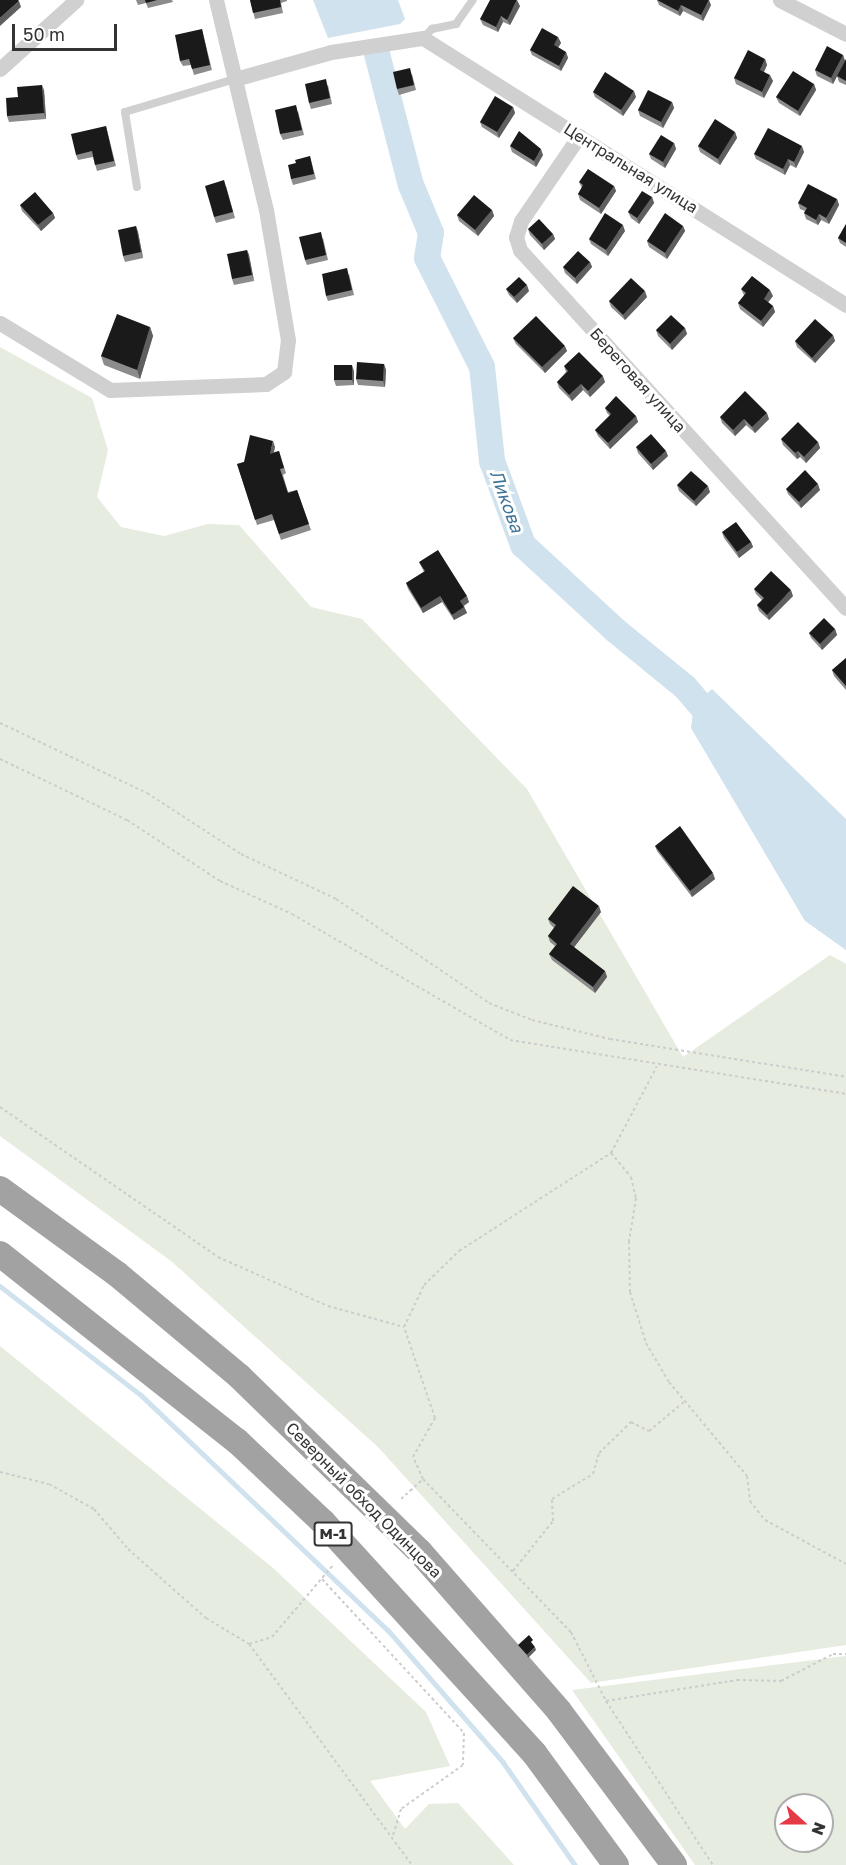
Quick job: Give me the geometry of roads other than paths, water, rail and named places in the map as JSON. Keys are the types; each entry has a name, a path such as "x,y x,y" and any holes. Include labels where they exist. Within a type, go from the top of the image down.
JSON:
{"highway":[{"name":"Северный обход Одинцова","path":"0,1189 117,1274 240,1377 420,1552 559,1711 674,1865"},
{"name":"М-1","path":"0,1254 237,1441 323,1522 534,1753 616,1865"}],"street":[{"path":"0,69 76,0"},
{"path":"0,323 110,390 266,384 280,377 288,359 288,340 266,210 216,0"},
{"path":"780,0 846,34"},
{"path":"235,80 331,52 418,37"},
{"name":"Центральная улица","path":"418,37 846,304"},
{"name":"Береговая улица","path":"579,136 521,221 516,237 520,250 846,608"}],"lane":[{"path":"418,37 432,29 456,24 473,0"},
{"path":"137,187 124,112 235,80"}],"water":[{"path":"313,0 398,0 405,19 400,24 328,38"},
{"path":"712,689 846,819 846,950 805,921 691,728 694,705"}],"waterway":[{"name":"Ликова","path":"377,54 411,185 431,233 427,258 482,367 492,461 523,545 615,630 685,687 720,728"},
{"path":"0,1286 141,1395 388,1630 503,1762 575,1865"}]}
